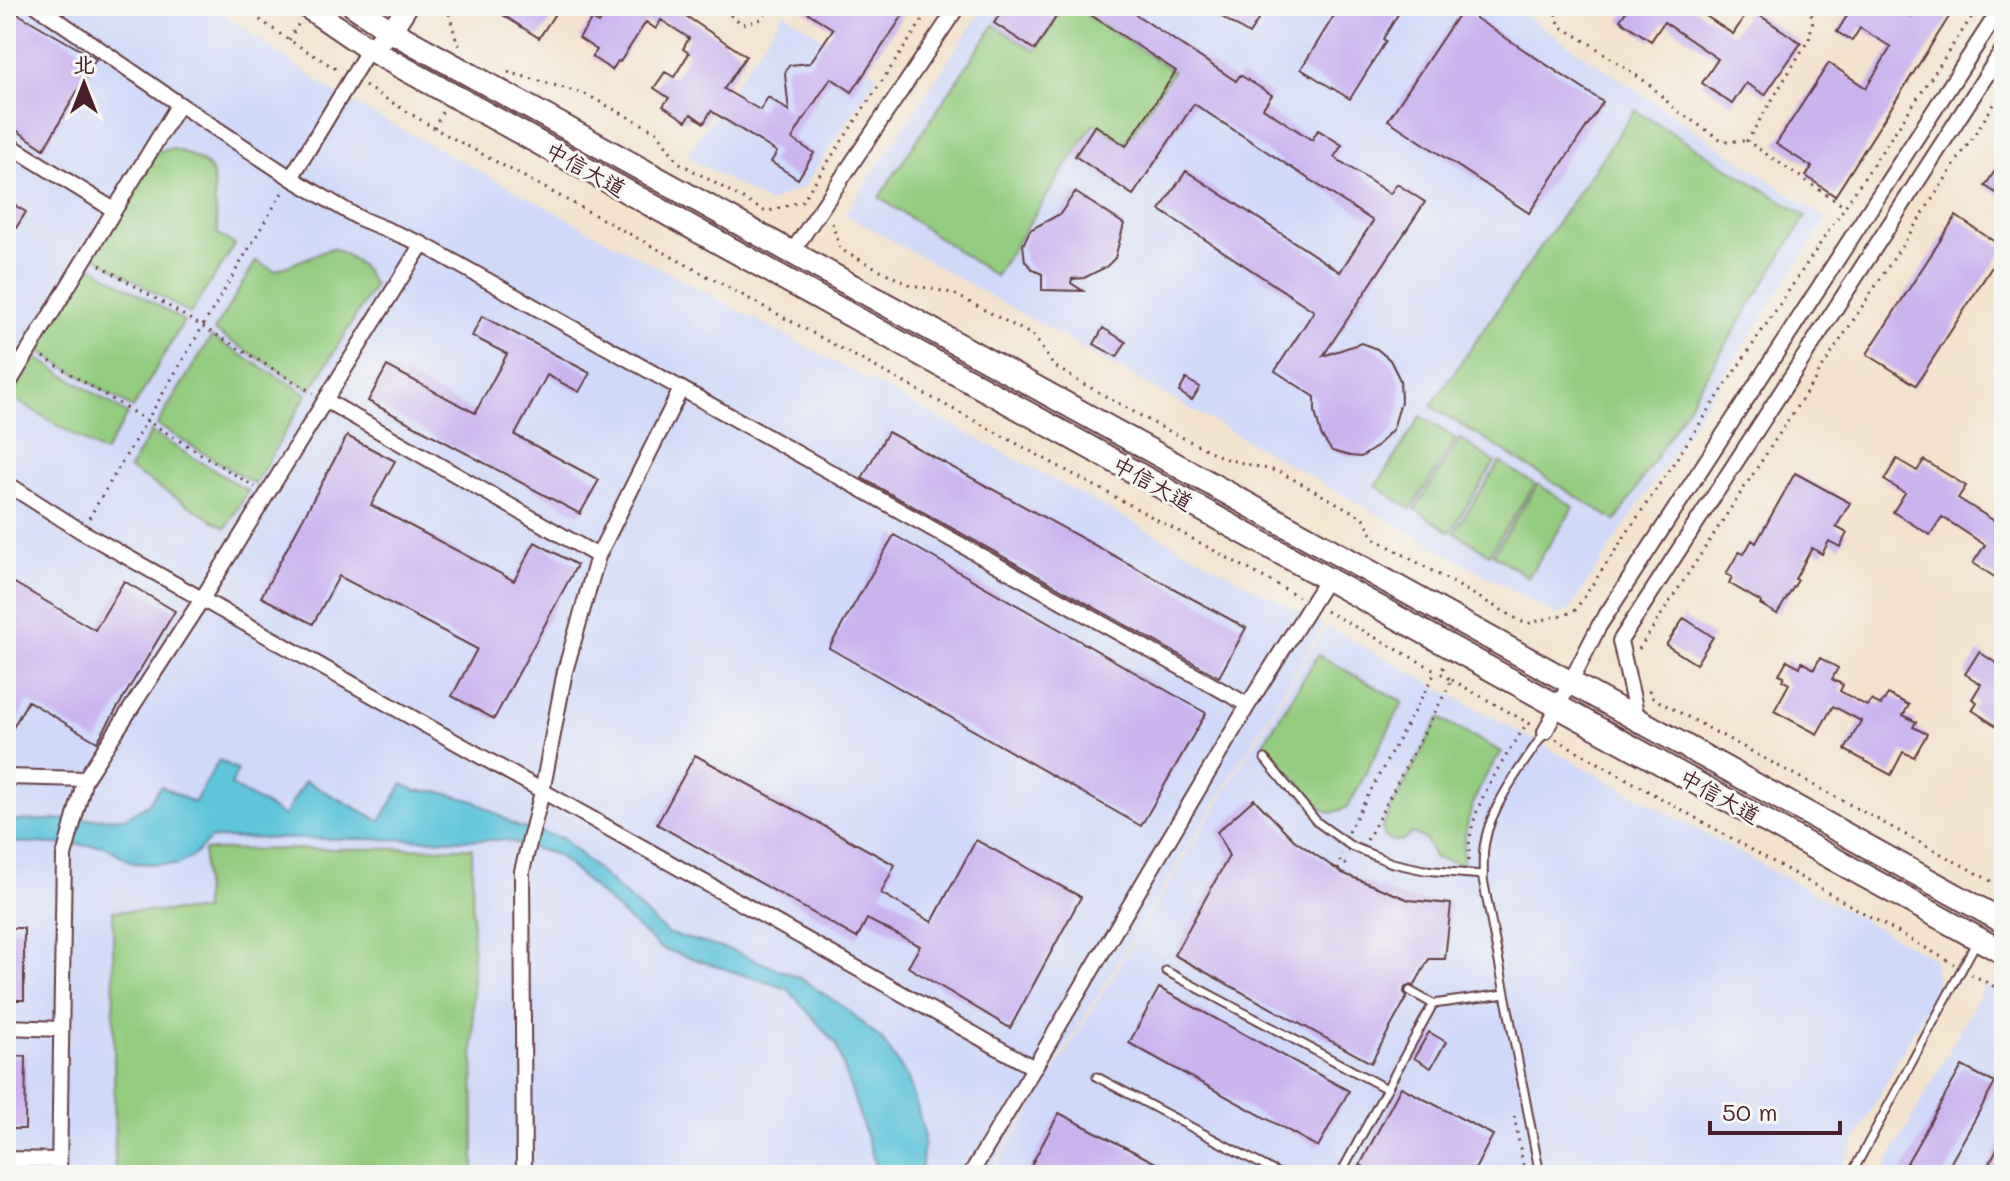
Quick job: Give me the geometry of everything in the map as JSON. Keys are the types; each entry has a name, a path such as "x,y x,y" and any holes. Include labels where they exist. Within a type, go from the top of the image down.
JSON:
{"main road":[{"name":"中信大道","path":"306,6 369,49 2004,953"},
{"path":"369,49 391,31 407,6"},
{"name":"中信大道","path":"367,9 391,31 2004,922"},
{"path":"367,9 369,49"}],"street":[{"path":"37,6 291,178 359,218 422,244 1248,705"},
{"path":"792,252 958,6"},
{"path":"1545,732 1599,626 2002,6"},
{"path":"1638,721 1620,641 2004,48"},
{"path":"291,178 369,49"},
{"path":"6,388 179,104"},
{"path":"6,143 114,210"},
{"path":"6,1159 59,1168 64,856 84,785 422,244"},
{"path":"524,1175 522,871 542,792 565,671 598,556 681,389"},
{"path":"325,400 598,556"},
{"path":"6,483 81,531 1034,1068"},
{"path":"970,1175 1248,705 1327,579"},
{"path":"6,777 84,785"},
{"path":"6,1027 61,1029"}],"lane":[{"path":"1540,1175 1483,875 1485,841 1495,811 1545,732"},
{"path":"1265,759 1317,822 1362,851 1392,863 1424,870 1483,875"},
{"path":"1851,1175 1979,939"},
{"path":"1166,971 1387,1089"},
{"path":"1410,991 1433,1004 1505,994"},
{"path":"1340,1175 1433,1004"},
{"path":"1097,1077 1281,1175"}],"path":[{"path":"240,6 289,40"},
{"path":"447,6 457,43 472,56 464,71"},
{"path":"717,6 743,24 762,19 770,6"},
{"path":"505,71 585,94 657,132 678,162 766,212 802,201 932,6"},
{"path":"1553,6 1560,26 1649,84 1676,110 1723,141 1747,141 1845,207"},
{"path":"1747,141 1809,39 1813,20 1809,6"},
{"path":"830,217 840,249 907,284 952,293 1034,336 1053,365 1075,379 1226,459 1280,472 1364,518 1374,538 1526,624 1574,612 1979,6"},
{"path":"1636,652 2004,89"},
{"path":"452,95 434,128 1435,670 2004,992"},
{"path":"81,531 291,178"},
{"path":"87,256 325,400"},
{"path":"30,349 267,495"},
{"path":"1440,673 1454,649"},
{"path":"1435,670 1344,841 1338,870 1362,851 1452,680"},
{"path":"1646,682 1651,697 2004,888"}],"shaded area":[{"path":"6,6 212,6 336,94 1324,625 988,1175 6,1175"},
{"path":"985,6 1511,6 1827,219 1569,611 1556,615 845,214"},
{"path":"784,12 878,75 805,186 768,203 686,156"},
{"path":"1326,626 1934,959 1937,987 1837,1175 991,1175"},
{"path":"1985,985 2004,995 2004,1175 1881,1175"}],"green space":[{"path":"1065,6 1073,6 1173,71 1126,143 1094,123 995,276 879,197 994,25 1035,51"},
{"path":"1635,110 1806,216 1616,521 1431,406"},
{"path":"172,148 199,160 212,171 218,234 235,245 190,314 91,254 155,153"},
{"path":"332,248 357,262 374,286 311,390 214,331 256,261 275,271"},
{"path":"90,265 184,321 133,408 36,349"},
{"path":"211,337 307,394 255,484 157,425"},
{"path":"35,357 128,414 104,453 11,397"},
{"path":"1421,416 1456,439 1411,509 1376,486"},
{"path":"151,432 248,491 226,528 129,469"},
{"path":"1460,439 1495,462 1450,532 1415,509"},
{"path":"1500,462 1535,484 1489,554 1454,532"},
{"path":"1538,484 1574,507 1528,577 1493,554"},
{"path":"1318,655 1403,702 1348,807 1332,813 1324,810 1264,743"},
{"path":"1439,718 1502,752 1485,777 1468,819 1463,864 1435,858 1425,839 1412,833 1404,840 1394,841 1384,837 1382,827"},
{"path":"472,848 474,1175 115,1175 113,911 204,911 204,850"}],"water":[{"path":"219,760 238,770 231,785 284,816 305,781 380,821 403,784 416,791 437,791 474,801 519,827 562,838 667,933 733,951 800,978 848,1010 884,1042 908,1079 924,1134 921,1175 879,1175 836,1044 788,989 660,948 557,855 505,840 211,838 193,856 177,865 133,863 105,846 6,842 6,821 124,818 148,804 161,786 194,803"}],"building":[{"path":"489,6 560,6 539,38"},
{"path":"610,6 671,6 746,56 724,89 760,110 768,97 789,111 787,68 810,63 833,29 798,6 909,6 852,92 831,78 802,122 792,139 814,153 798,179 771,162 777,152 711,111 704,123 691,114 686,121 663,106 669,98 654,88 665,72 674,77 689,53 683,49 689,38 661,20 656,29 646,22 612,70 592,57 597,50 579,38 592,19 598,23"},
{"path":"1006,6 1063,6 1035,50 994,23"},
{"path":"1077,6 1123,6 1236,81 1240,75 1272,95 1263,108 1312,140 1318,130 1342,145 1334,157 1390,194 1397,184 1425,202 1323,356 1361,343 1377,349 1390,360 1400,380 1401,402 1393,429 1375,448 1361,457 1332,451 1321,435 1315,397 1275,371 1314,311 1160,210 1186,171 1340,272 1373,221 1194,104 1133,195 1075,156 1095,125 1126,146 1176,71"},
{"path":"1229,6 1267,6 1249,34 1222,17"},
{"path":"1340,6 1403,6 1383,39 1386,41 1350,99 1301,69"},
{"path":"1630,6 1691,6 1733,34 1750,9 1801,43 1765,95 1746,83 1732,104 1702,83 1718,59 1664,22 1651,41 1620,20"},
{"path":"1853,6 1895,6 1911,16 1916,6 1956,6 1835,196 1806,176 1812,167 1776,144 1829,63 1866,88 1891,47 1860,28 1852,41 1837,32"},
{"path":"6,7 96,59 44,149 6,123"},
{"path":"1462,9 1603,102 1529,213 1388,120"},
{"path":"2004,157 2004,198 1985,186"},
{"path":"1075,192 1124,224 1115,258 1106,267 1084,278 1072,279 1071,283 1083,291 1042,290 1042,274 1025,261 1023,245 1030,230 1060,214"},
{"path":"6,200 26,212 6,244"},
{"path":"1956,216 2004,248 1916,385 1867,354"},
{"path":"482,316 590,373 579,392 547,375 515,435 599,480 580,514 368,401 387,366 475,413 507,354 472,336"},
{"path":"1103,328 1126,342 1117,357 1094,344"},
{"path":"1186,379 1200,387 1192,400 1179,392"},
{"path":"888,432 1246,628 1219,677 862,478"},
{"path":"347,436 395,461 371,505 514,581 535,542 577,565 494,719 452,696 477,649 339,576 313,624 261,597"},
{"path":"1897,459 1917,471 1924,460 1966,486 1958,498 2004,527 2004,583 1973,563 1985,545 1942,517 1930,535 1893,512 1905,493 1884,480"},
{"path":"1795,473 1850,503 1836,527 1847,533 1840,547 1829,541 1822,554 1812,548 1795,579 1798,580 1777,614 1729,583 1732,577 1726,574 1739,552 1744,554 1752,540 1756,543"},
{"path":"894,535 1206,713 1141,826 829,648"},
{"path":"6,578 95,630 124,581 175,611 97,742 28,701 6,740"},
{"path":"1684,618 1713,637 1696,664 1666,645"},
{"path":"1979,652 2004,668 2004,731 1972,710 1977,702 1972,699 1981,684 1965,674"},
{"path":"1820,658 1838,668 1832,679 1843,685 1840,691 1867,706 1871,700 1881,705 1888,694 1909,705 1903,715 1916,722 1913,727 1927,734 1914,757 1903,752 1891,775 1845,750 1861,721 1833,706 1817,734 1774,711 1789,684 1779,674 1787,660 1800,667 1802,662 1814,669"},
{"path":"695,755 895,865 881,893 932,922 976,840 1081,897 1010,1028 908,967 920,946 867,919 857,938 657,824"},
{"path":"1254,799 1294,840 1342,873 1409,900 1451,904 1445,959 1429,959 1414,986 1405,987 1407,997 1371,1063 1174,955 1229,856 1217,832"},
{"path":"6,928 24,928 24,1000 6,1000"},
{"path":"1159,988 1349,1091 1318,1147 1129,1043"},
{"path":"1429,1032 1446,1042 1431,1068 1414,1058"},
{"path":"6,1056 26,1056 25,1129 6,1129"},
{"path":"1962,1066 1995,1083 1944,1175 1900,1175"},
{"path":"1401,1087 1493,1135 1472,1175 1380,1175 1360,1165"},
{"path":"1059,1113 1179,1175 1026,1175"},
{"path":"2004,1136 2004,1175 1983,1175"}]}
